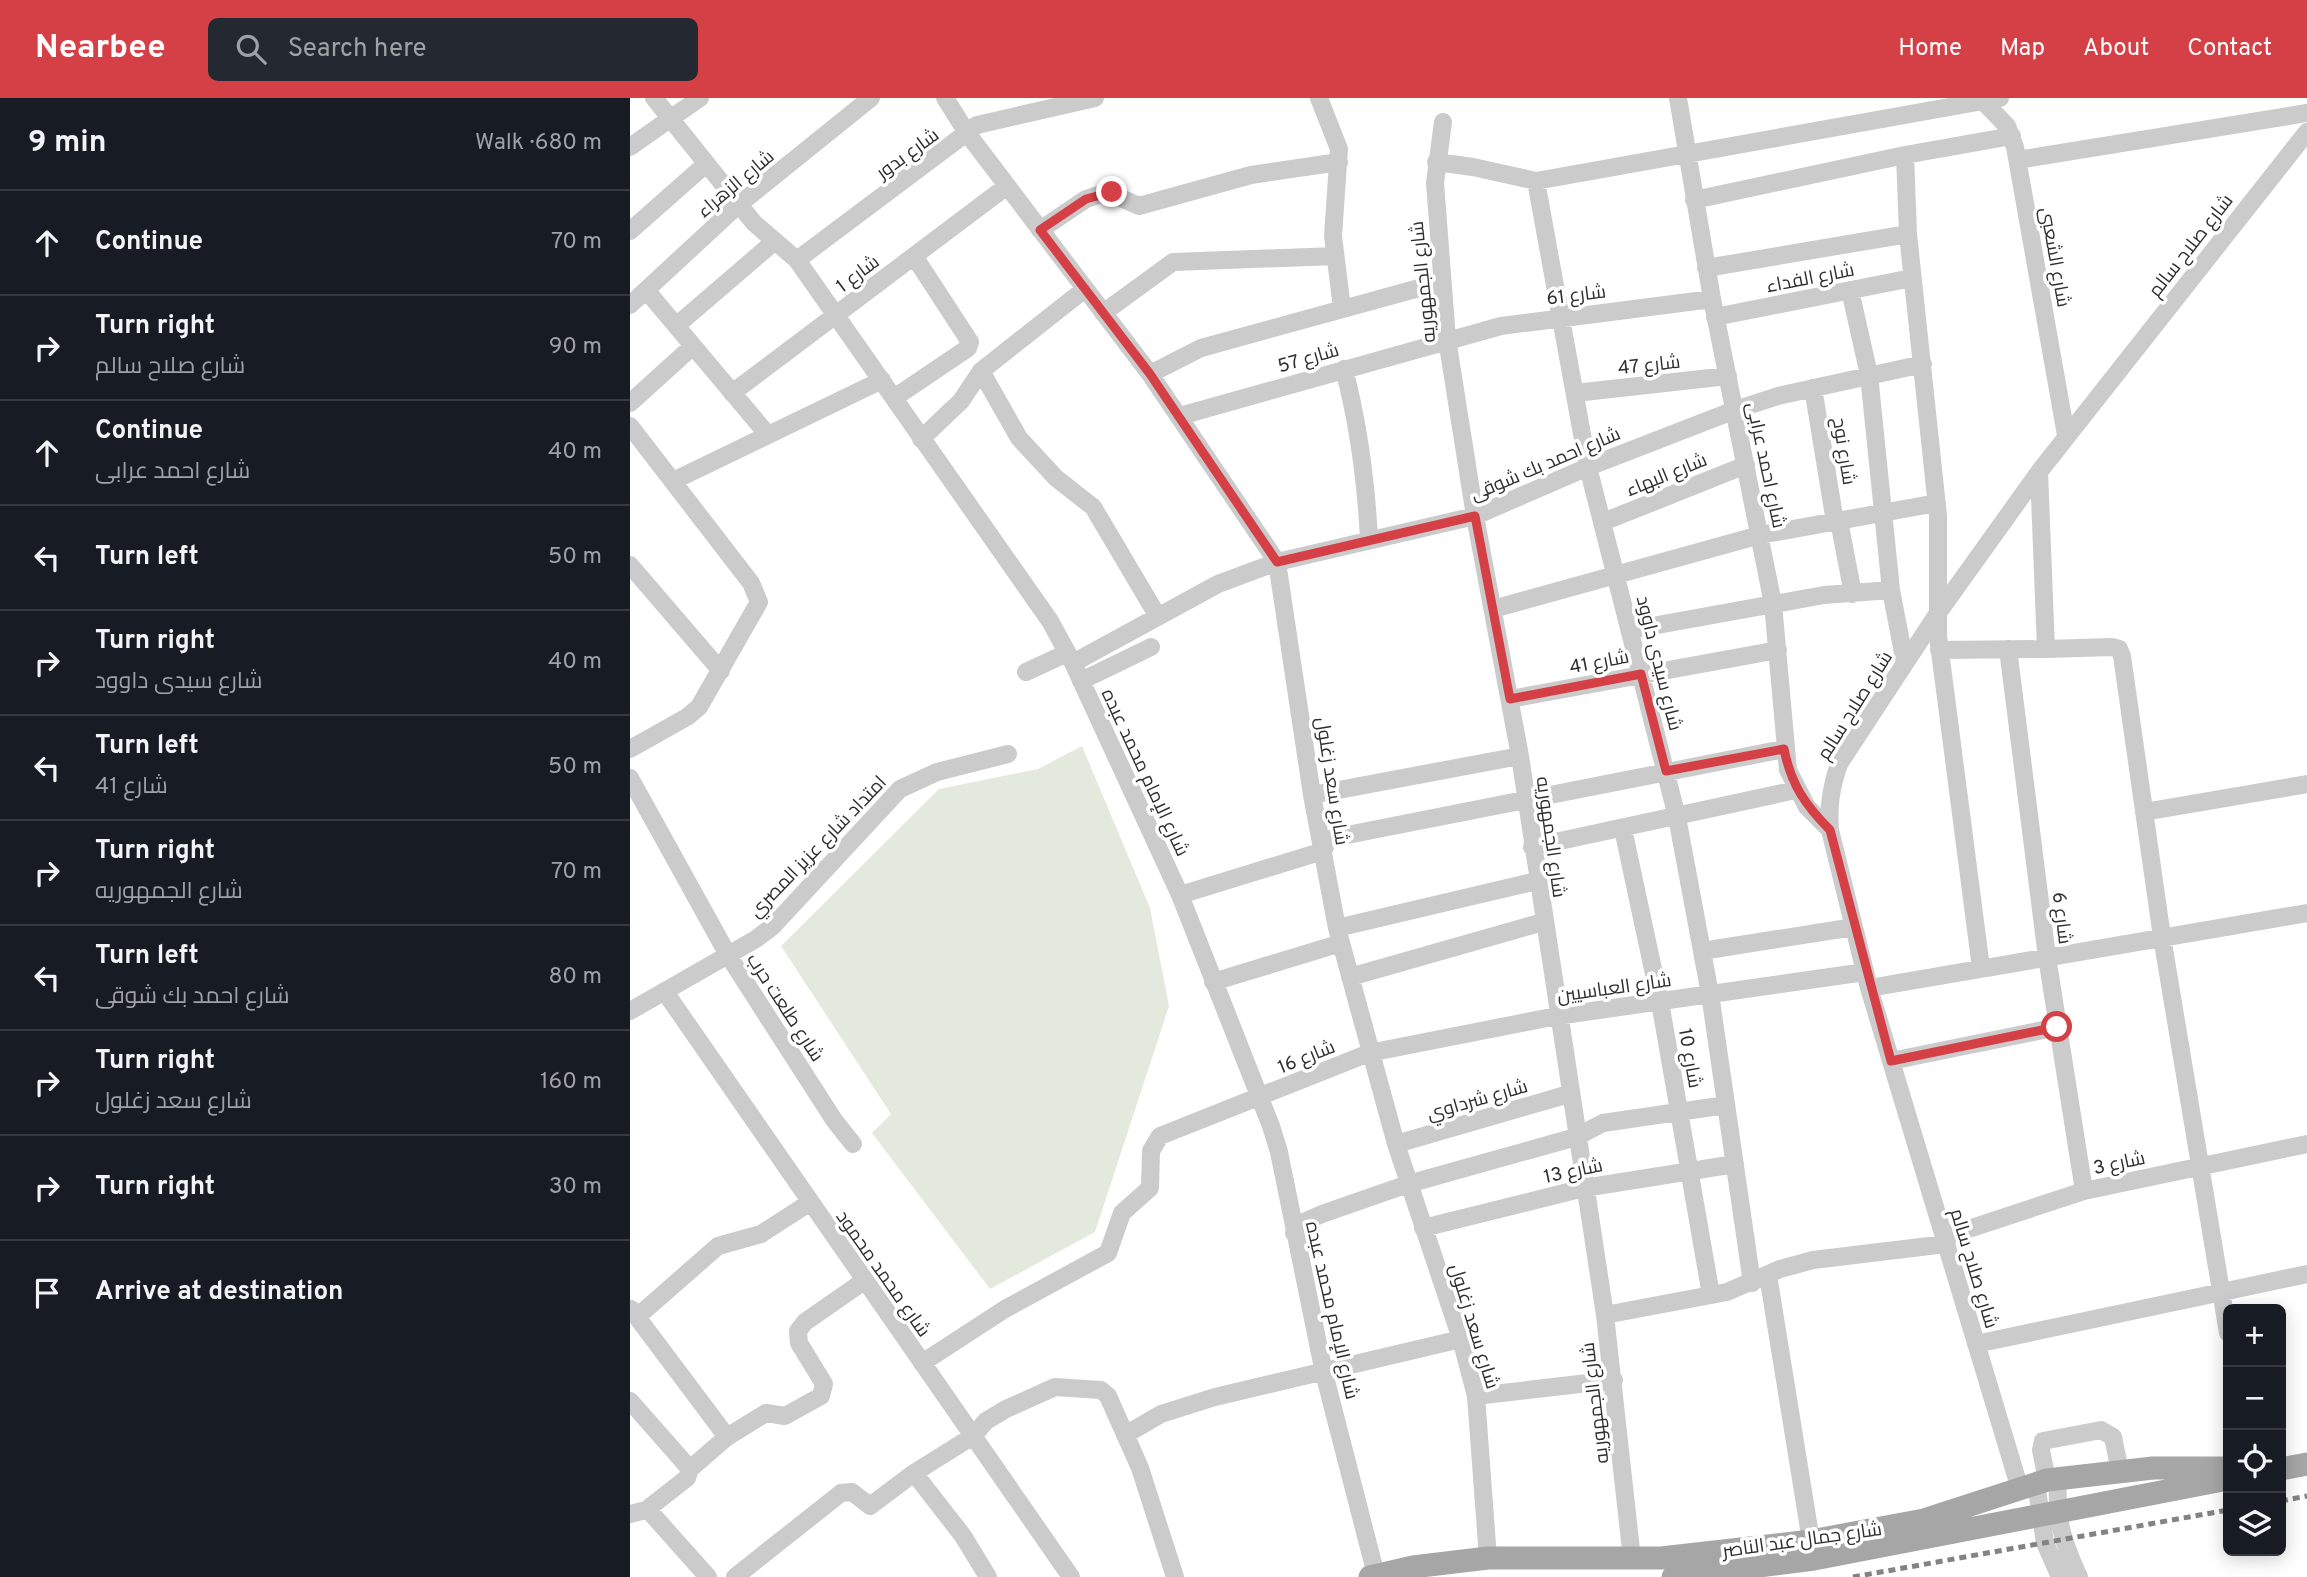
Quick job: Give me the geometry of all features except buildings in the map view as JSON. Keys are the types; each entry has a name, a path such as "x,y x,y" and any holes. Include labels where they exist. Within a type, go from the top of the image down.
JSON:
{"main road":[{"path":"2286,1468 2307,1464"},
{"name":"شارع جمال عبد الناصر","path":"1373,1576 1413,1567 1488,1558 1632,1559 1811,1541 1924,1520 2040,1483 2120,1471 2180,1466 2223,1468"},
{"name":"شارع جمال عبد الناصر","path":"1673,1577 1814,1559 2048,1516 2223,1480"}],"street":[{"name":"شارع الإمام محمد عبده","path":"654,98 738,205 797,260 921,439 1022,577 1070,658 1180,895 1279,1152 1324,1373 1373,1576"},
{"path":"630,147 700,98"},
{"name":"شارع الزهراء","path":"630,305 738,205 871,98"},
{"name":"شارع سعد زغلول","path":"945,98 967,133 1150,374 1277,562 1312,795 1339,936 1408,1185 1461,1339 1476,1396 1488,1558"},
{"path":"1319,98 1336,137 1339,162 1333,215 1342,308"},
{"name":"شارع احمد عرابى","path":"1678,98 1713,308 1773,604 1784,749 1796,790 1807,807 1830,830"},
{"path":"1436,162 1536,181 1686,153 1907,105 2000,98"},
{"name":"شارع بدور","path":"797,260 983,123 1083,99"},
{"name":"شارع الشعبى","path":"1981,99 2001,118 2012,136 2066,435"},
{"path":"2018,160 2307,113"},
{"name":"شارع الجمهوريه","path":"1443,122 1436,162 1435,204 1447,339 1475,516 1520,756 1557,1016 1605,1315 1632,1559"},
{"name":"شارع صلاح سالم","path":"2040,1483 1976,1344 1891,1061 1867,980 1830,830 1831,785 1839,764 1938,613 2039,472 2307,132"},
{"path":"1694,201 1905,155 2012,136"},
{"path":"1905,155 1912,278 1937,503 1940,650 1980,968"},
{"path":"1040,230 1086,199 1107,192 1130,204 1143,205 1251,174 1339,162"},
{"path":"630,231 706,164"},
{"name":"شارع سيدى داوود","path":"1536,181 1588,467 1677,817 1710,995 1735,1164 1811,1541"},
{"name":"شارع 1","path":"732,393 1007,186"},
{"path":"1706,268 1908,234"},
{"path":"676,326 775,241"},
{"path":"894,398 968,348 970,342 914,256"},
{"path":"1103,313 1173,262 1335,256"},
{"name":"شارع الفداء","path":"1713,308 1850,290 1912,278"},
{"path":"1150,374 1201,348 1441,282"},
{"path":"921,439 961,401 981,371 1085,289"},
{"path":"646,290 768,435"},
{"path":"1850,290 1869,375 1891,590 1905,663"},
{"name":"شارع 61","path":"1447,339 1501,326 1560,317 1713,308"},
{"name":"شارع 57","path":"1180,416 1447,339"},
{"path":"630,403 693,346"},
{"name":"شارع احمد بك شوقى","path":"1026,672 1070,658 1218,584 1277,562 1475,516 1588,467 1735,410 1813,388 1923,364"},
{"path":"1344,369 1366,473 1369,539"},
{"path":"981,371 1019,438 1056,478 1093,507 1157,615"},
{"name":"شارع 47","path":"1575,393 1728,376"},
{"path":"673,481 882,380"},
{"name":"شارع نوح","path":"1813,388 1853,594"},
{"path":"630,749 687,718 699,707 755,614 758,597 673,481 632,434"},
{"name":"شارع البهاء","path":"1602,523 1746,465"},
{"path":"2039,472 2046,649"},
{"path":"1493,609 1760,535 1937,503"},
{"path":"630,565 721,671"},
{"path":"1630,630 1824,595 1891,590"},
{"path":"1940,650 2104,646 2119,649 2162,937 2223,1304"},
{"path":"1081,681 1152,647"},
{"name":"شارع 6","path":"2008,649 2047,957 2084,1191"},
{"name":"شارع 41","path":"1510,699 1778,650"},
{"path":"1180,895 1323,851 1328,840 1337,837 1784,749"},
{"name":"امتداد شارع عزيز المصري","path":"630,1011 756,939 790,910 900,789 937,772 1008,754"},
{"path":"1312,795 1520,756"},
{"name":"شارع طلعت حرب","path":"630,778 728,954 834,1120 853,1144"},
{"path":"2144,812 2307,784"},
{"path":"1532,847 1623,830 1796,790"},
{"path":"630,817 648,810"},
{"name":"شارع 10","path":"1623,830 1660,1002 1711,1295"},
{"path":"1213,982 1339,936 1537,881"},
{"name":"شارع العباسيين","path":"1370,1053 1557,1016 1710,995 1980,968 2307,913"},
{"path":"1350,977 1543,922"},
{"path":"1702,951 1854,928"},
{"name":"شارع محمد محمود","path":"665,992 1071,1577"},
{"path":"1891,1061 2057,1027"},
{"name":"شارع 16","path":"922,1363 1005,1309 1108,1253 1122,1213 1150,1188 1151,1151 1160,1136 1370,1053"},
{"name":"شارع شرداوي","path":"1396,1144 1569,1094"},
{"path":"1294,1233 1304,1222 1313,1218 1408,1185 1576,1137 1603,1123 1727,1105"},
{"name":"شارع 3","path":"1605,1315 1711,1295 1813,1260 1945,1240 2084,1191 2307,1144"},
{"name":"شارع 13","path":"1423,1228 1584,1188 1735,1164"},
{"path":"727,1437 726,1431 634,1312 718,1247 761,1234 809,1203"},
{"path":"1976,1344 2221,1290 2307,1274"},
{"path":"708,1577 638,1512 687,1478 690,1469 727,1437 766,1413 785,1416 821,1396 824,1384 799,1343 798,1331 805,1322 864,1281"},
{"path":"1125,1435 1161,1414 1215,1397 1461,1339"},
{"path":"1476,1396 1614,1380"},
{"path":"735,1577 841,1493 852,1492 870,1506 914,1473 973,1436 986,1421 1055,1387 1074,1391 1095,1389 1105,1393 1140,1468 1175,1577"},
{"path":"630,1401 690,1469"},
{"path":"2079,1577 2048,1516 2040,1483 2043,1441 2101,1430 2113,1437 2120,1471"},
{"path":"914,1473 963,1536 988,1577"},
{"path":"2048,1516 2045,1543 2056,1576"}],"shaded area":[{"path":"1082,746 1150,908 1169,1006 1095,1232 990,1289 872,1133 891,1114 781,946 939,789 1038,769"}],"railway":[{"path":"2286,1500 2307,1496"},
{"path":"1853,1577 2223,1511"}],"route":[{"path":"1112,192 1086,199 1040,230 1180,416 1277,562 1475,516 1510,699 1641,674 1666,771 1784,749 1796,790 1807,807 1830,830 1869,988 1891,1061 2057,1027"}]}
